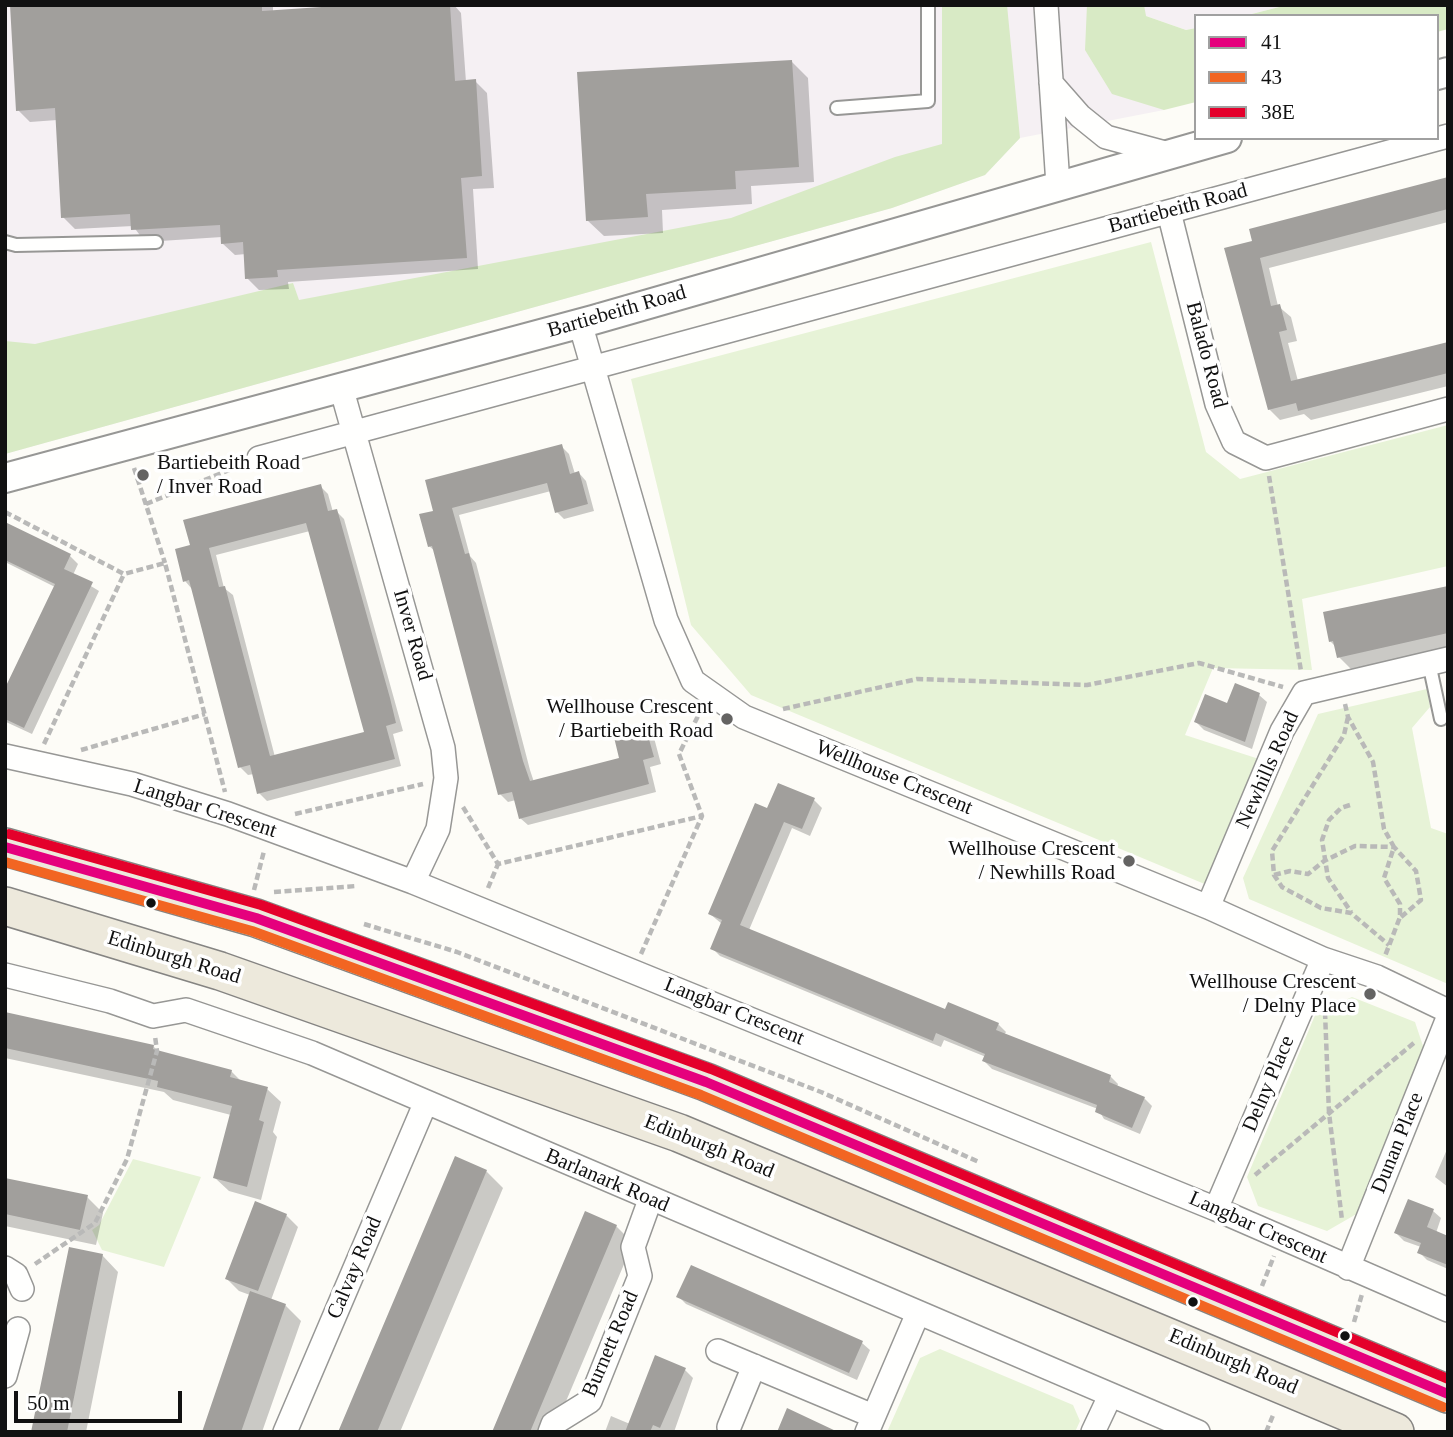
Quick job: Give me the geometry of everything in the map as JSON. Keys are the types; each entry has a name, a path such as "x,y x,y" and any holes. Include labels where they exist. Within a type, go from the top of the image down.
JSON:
{"main road":[{"path":"5,847 256,918 706,1082 1448,1394"},
{"name":"Edinburgh Road","path":"5,906 220,971 679,1133 1395,1432"}],"street":[{"path":"1046,5 1058,185"},
{"path":"1051,83 1080,116 1105,137 1169,154"},
{"name":"Bartiebeith Road","path":"5,478 580,323 1220,140"},
{"name":"Bartiebeith Road","path":"259,458 1433,140"},
{"name":"Balado Road","path":"1169,212 1217,404 1234,442 1266,458"},
{"name":"Wellhouse Crescent","path":"580,323 666,620 694,681 744,717 1208,907 1322,959 1377,977 1448,1011"},
{"name":"Inver Road","path":"341,387 443,748 446,778 438,830 413,882"},
{"path":"1266,458 1448,410"},
{"name":"Newhills Road","path":"1208,907 1282,731 1304,693 1438,661"},
{"name":"Langbar Crescent","path":"5,756 132,784 228,814 413,882 1216,1209 1448,1310"},
{"name":"Delny Place","path":"1216,1209 1322,959"},
{"name":"Barlanark Road","path":"5,975 86,994 153,1016 186,1010 312,1054 1198,1432"},
{"name":"Dunan Place","path":"1358,1272 1448,1018"},
{"name":"Calvay Road","path":"285,1432 425,1104"},
{"name":"Burnett Road","path":"550,1432 553,1424 590,1401 640,1276 633,1247 650,1200"},
{"path":"718,1351 870,1424 918,1313"},
{"path":"5,1376 18,1329"},
{"path":"729,1427 754,1366"},
{"path":"1093,1432 1110,1396"}],"lane":[{"path":"837,108 928,101 928,5"},
{"path":"5,242 16,245 156,242"},
{"path":"1438,661 1440,719"}],"path":[{"path":"127,445 165,564 223,779 228,814"},
{"path":"146,504 259,458"},
{"path":"744,717 917,679 1087,685 1199,663 1304,693 1266,458"},
{"path":"5,512 124,574 165,564"},
{"path":"35,763 124,574"},
{"path":"1340,683 1348,717 1373,762 1384,829 1394,847 1416,871 1421,900 1400,918"},
{"path":"634,971 702,816 679,754 710,692"},
{"path":"35,763 205,714"},
{"path":"1348,717 1344,735 1272,851 1275,875 1282,887 1321,908 1351,913"},
{"path":"254,890 262,826 446,778 498,863 702,816"},
{"path":"1350,806 1341,808 1329,820 1322,839 1328,878 1351,913 1389,945"},
{"path":"1275,875 1290,871 1308,874 1324,861 1355,846 1394,847"},
{"path":"1377,977 1400,918 1400,904 1384,878 1394,847"},
{"path":"1325,1010 1329,1113 1358,1272 1354,1322"},
{"path":"14,1277 95,1223 127,1159 157,1051 153,1016"},
{"path":"1216,1209 1418,1039"}],"shaded area":[{"path":"5,5 1287,5 1252,14 1194,14 1194,28 1186,30 1146,16 1164,110 1020,138 985,175 892,208 5,454"}],"green space":[{"path":"942,5 1007,5 1020,138 985,175 892,208 5,454 5,341 35,344 293,283 299,300 731,218 895,157 942,144"},
{"path":"1087,5 1144,5 1146,16 1186,30 1194,28 1194,102 1164,110 1112,94 1085,50"},
{"path":"1287,5 1448,5 1448,29 1439,31 1439,14 1252,14"},
{"path":"1151,242 1206,452 1240,479 1448,425 1448,566 1302,599 1312,670 1213,668 1185,735 1259,759 1207,885 751,695 691,625 631,379"},
{"path":"1427,689 1430,707 1412,728 1431,828 1448,834 1448,984 1249,899 1243,878 1318,714"},
{"path":"1352,997 1415,1022 1425,1052 1360,1212 1327,1231 1258,1206 1247,1177 1316,1013"},
{"path":"133,1159 201,1177 164,1267 102,1250 92,1230 99,1225"},
{"path":"940,1349 1073,1405 1080,1421 1075,1432 887,1432 920,1358"}],"building":[{"path":"10,5 262,5 262,11 351,5 450,5 455,81 476,79 482,176 461,178 467,258 277,270 278,277 245,279 243,242 221,244 220,225 131,230 130,214 61,218 55,108 16,111"},
{"path":"792,60 799,167 735,171 736,189 646,194 648,217 586,221 577,72"},
{"path":"1448,177 1448,209 1260,258 1271,306 1280,304 1287,330 1279,332 1291,381 1448,342 1448,373 1298,411 1296,403 1268,410 1224,248 1252,241 1249,229"},
{"path":"562,444 570,474 579,471 588,504 555,513 547,483 452,508 465,554 469,553 523,761 530,781 619,758 613,733 645,725 654,757 643,760 649,784 519,819 512,792 498,795 432,546 428,547 419,514 433,511 425,480"},
{"path":"321,484 328,511 337,509 390,698 396,723 386,726 395,759 257,794 250,765 238,768 189,580 183,582 175,549 190,545 183,520","holes":["306,523 364,732 270,756 225,586 219,587 209,548"]},
{"path":"5,522 71,554 64,569 93,582 24,728 5,719 5,688 55,584 5,560"},
{"path":"1448,586 1448,633 1337,658 1333,641 1329,642 1323,612"},
{"path":"1235,683 1260,693 1245,742 1194,722 1205,694 1227,703"},
{"path":"778,783 815,798 802,829 784,822 740,925 945,1009 948,1002 999,1023 996,1030 1111,1075 1109,1082 1145,1097 1132,1128 1095,1112 1097,1105 982,1061 985,1054 936,1033 933,1041 710,949 722,920 708,914 755,803 767,808"},
{"path":"5,1012 154,1045 153,1049 232,1070 230,1077 268,1087 259,1120 264,1122 247,1187 213,1178 232,1106 157,1087 158,1081 5,1048"},
{"path":"455,1156 487,1170 377,1432 338,1432"},
{"path":"5,1178 88,1195 80,1230 5,1214"},
{"path":"1408,1199 1434,1209 1427,1227 1448,1236 1448,1265 1417,1253 1421,1243 1394,1233"},
{"path":"255,1201 287,1214 258,1291 225,1279"},
{"path":"585,1211 617,1225 530,1432 492,1432"},
{"path":"69,1247 103,1254 67,1432 31,1432"},
{"path":"691,1265 863,1341 849,1373 676,1297"},
{"path":"250,1291 286,1304 241,1432 202,1432"},
{"path":"655,1355 686,1368 660,1428 653,1425 650,1432 625,1432"},
{"path":"787,1408 838,1432 777,1432"}],"transit line":[{"name":"38E","path":"9,834 261,905 711,1069 1448,1379"},
{"name":"41","path":"5,847 256,918 706,1082 1448,1394"},
{"name":"43","path":"5,862 252,931 701,1095 1443,1407"}],"place":[{"name":"Bartiebeith Road / Inver Road","path":"143,475"},
{"name":"Wellhouse Crescent / Bartiebeith Road","path":"727,719"},
{"name":"Wellhouse Crescent / Newhills Road","path":"1129,861"},
{"name":"Wellhouse Crescent / Delny Place","path":"1370,994"}]}
